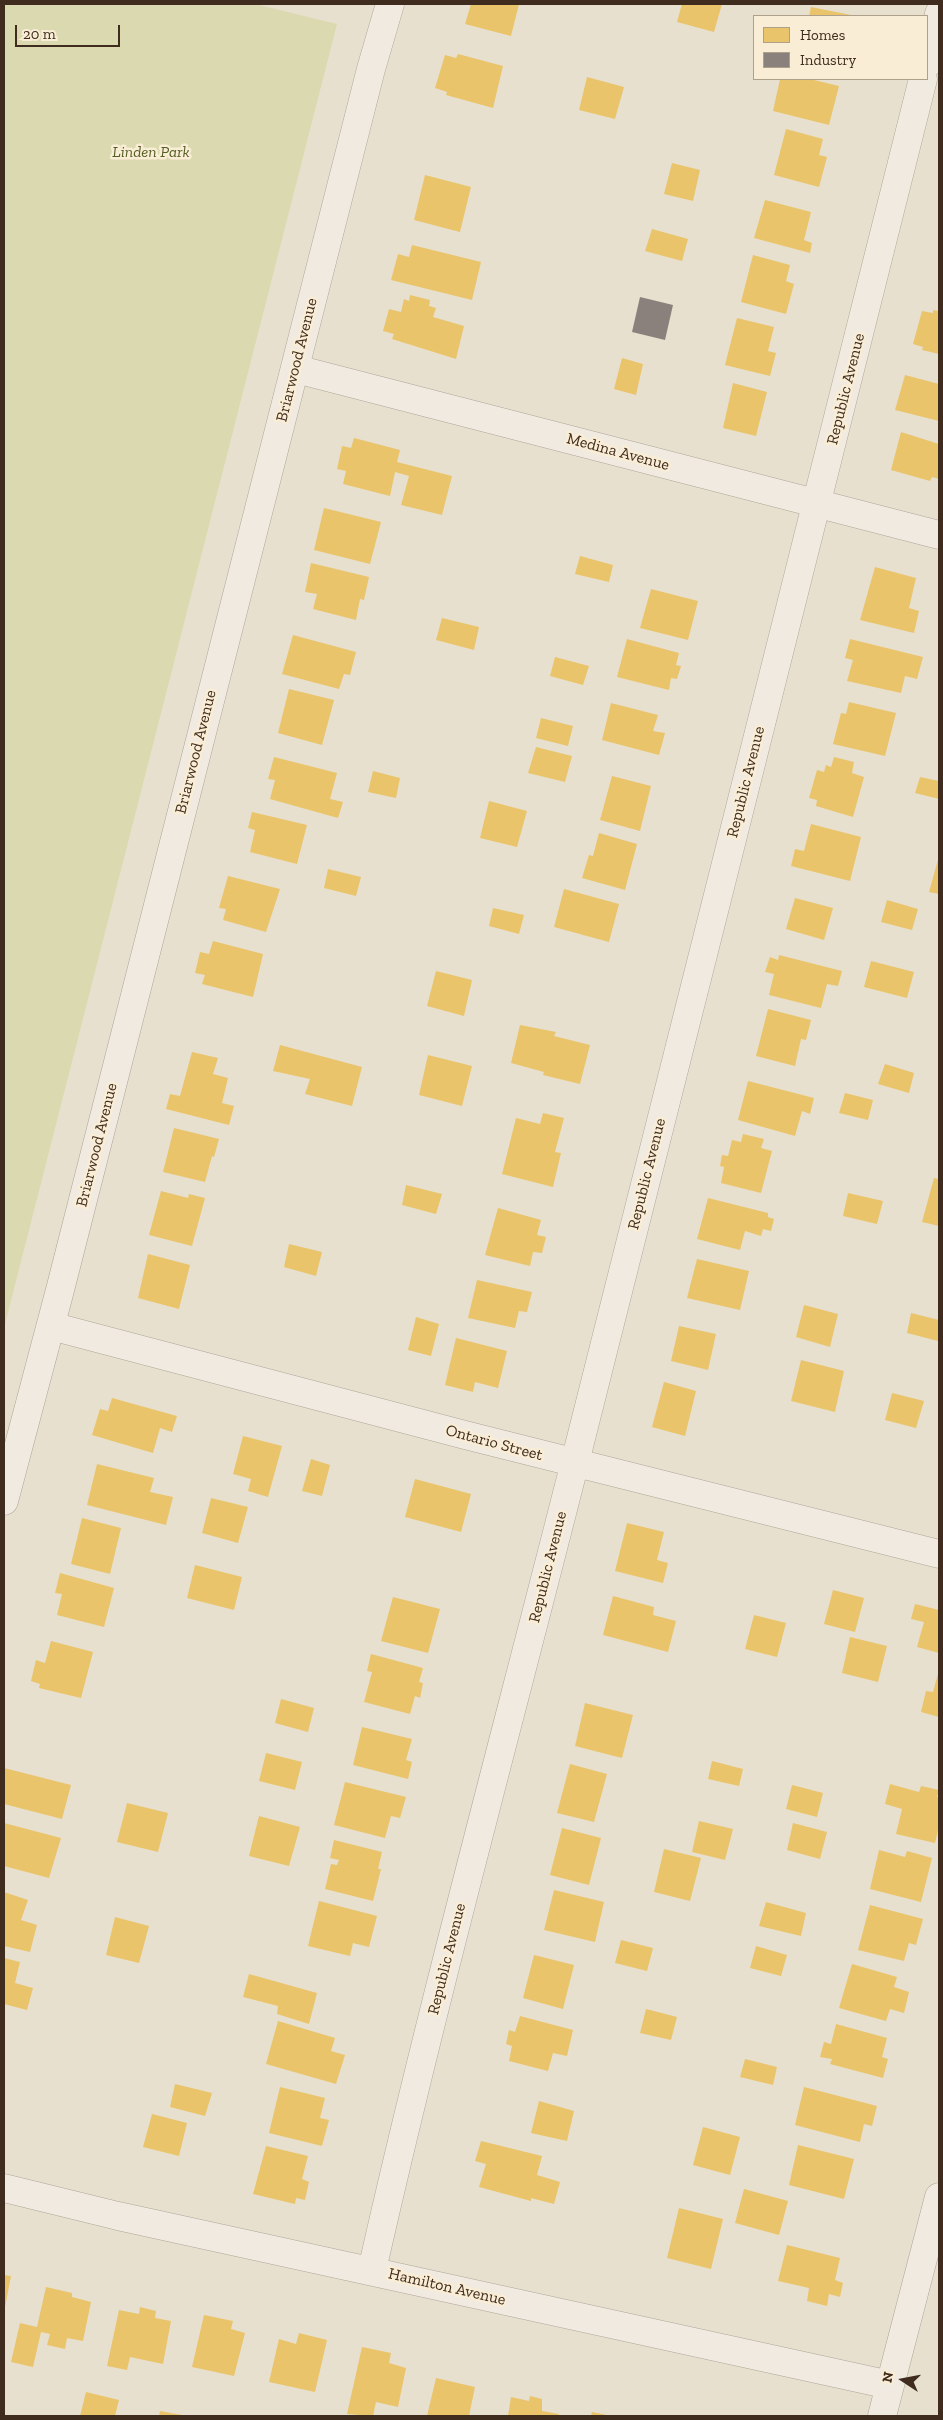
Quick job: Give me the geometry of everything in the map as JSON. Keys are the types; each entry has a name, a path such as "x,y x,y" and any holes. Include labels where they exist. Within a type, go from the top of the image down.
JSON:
{"street":[{"name":"Briarwood Avenue","path":"4,1501 51,1326 220,656 296,369 371,69 390,4"},
{"path":"928,60 939,14"},
{"name":"Republic Avenue","path":"372,2270 408,2112 574,1464 777,658 818,505 923,80"},
{"name":"Medina Avenue","path":"296,369 939,535"},
{"name":"Ontario Street","path":"51,1326 574,1464 939,1554"},
{"name":"Hamilton Avenue","path":"4,2188 118,2216 372,2270 890,2386"},
{"path":"882,2416 939,2197"}],"green space":[{"name":"Linden Park","path":"4,4 255,4 337,24 4,1328"}],"building: Homes":[{"path":"471,4 519,4 511,36 465,24"},
{"path":"682,4 722,4 714,32 677,22"},
{"path":"811,7 851,15 809,15"},
{"path":"458,54 503,66 493,108 446,95 447,92 435,88 445,55 456,58"},
{"path":"587,77 624,87 615,119 579,110"},
{"path":"780,80 814,80 839,86 829,125 773,111"},
{"path":"786,129 823,139 819,155 827,157 819,187 774,175"},
{"path":"672,163 700,170 693,201 664,194"},
{"path":"425,175 471,187 460,232 414,220"},
{"path":"765,200 811,212 804,240 812,243 810,253 754,238"},
{"path":"652,229 688,239 682,261 645,251"},
{"path":"412,245 481,262 472,300 391,280 398,254 409,257"},
{"path":"753,255 790,265 786,281 794,284 786,314 741,302"},
{"path":"410,295 430,300 429,306 436,308 433,317 464,326 456,359 392,339 394,334 383,331 389,309 401,312 404,299 409,301"},
{"path":"933,310 939,311 939,354 922,350 923,347 913,344 922,311 933,313"},
{"path":"737,318 774,327 768,351 776,353 770,376 725,365"},
{"path":"622,358 643,364 636,395 614,389"},
{"path":"905,375 939,384 939,421 895,410"},
{"path":"733,383 767,392 756,436 723,428"},
{"path":"901,432 939,444 939,479 932,477 930,481 891,470"},
{"path":"354,438 400,450 397,462 452,476 442,515 401,505 409,476 395,472 390,496 343,484 346,471 337,469 342,446 351,448"},
{"path":"324,508 381,522 370,564 314,550"},
{"path":"580,556 613,565 609,582 575,574"},
{"path":"311,563 369,577 364,600 360,599 356,620 313,609 317,594 305,592"},
{"path":"875,567 916,578 909,608 919,611 914,633 860,620"},
{"path":"651,589 698,601 688,640 640,628"},
{"path":"442,618 479,627 474,650 436,640"},
{"path":"293,635 356,652 350,675 344,674 339,689 282,674"},
{"path":"627,639 679,653 676,665 681,666 677,679 671,678 669,690 617,677"},
{"path":"850,639 923,657 917,679 905,676 901,693 847,681 853,660 845,658"},
{"path":"555,657 589,666 583,685 550,676"},
{"path":"289,689 334,700 322,745 278,733"},
{"path":"849,702 896,713 885,756 833,744 841,713 846,714"},
{"path":"611,703 658,715 653,731 665,733 659,755 602,740"},
{"path":"541,718 573,726 568,746 536,738"},
{"path":"536,747 572,756 565,782 528,773"},
{"path":"274,757 337,773 330,799 343,802 338,818 270,799 275,780 268,779"},
{"path":"834,757 854,762 852,773 864,777 853,817 816,806 817,800 809,798 817,770 824,772 826,765 831,767"},
{"path":"373,771 400,778 396,798 368,792"},
{"path":"612,776 651,786 640,831 600,820"},
{"path":"920,777 939,781 939,799 915,793"},
{"path":"489,801 527,811 517,847 480,838"},
{"path":"252,812 307,825 297,864 250,852 255,830 248,828"},
{"path":"811,824 861,837 850,881 791,866 795,849 804,851"},
{"path":"599,833 637,844 625,890 582,878 589,855 593,856"},
{"path":"939,856 939,894 929,892"},
{"path":"328,869 361,877 356,896 324,888"},
{"path":"228,876 280,889 266,932 223,920 226,909 219,908"},
{"path":"564,889 619,904 609,942 554,927"},
{"path":"795,898 833,908 824,940 786,929"},
{"path":"887,900 918,909 912,930 881,922"},
{"path":"493,908 524,915 519,934 489,926"},
{"path":"213,941 263,954 253,997 202,984 205,975 195,973 200,952 209,954"},
{"path":"779,955 842,971 838,986 827,984 821,1008 769,995 774,974 765,972 770,957 778,960"},
{"path":"871,961 914,972 907,998 864,987"},
{"path":"436,971 472,980 464,1016 427,1006"},
{"path":"768,1009 811,1020 806,1040 801,1039 795,1066 756,1056"},
{"path":"520,1025 556,1032 554,1036 590,1045 580,1084 543,1075 544,1072 511,1063"},
{"path":"280,1045 362,1067 352,1106 305,1094 310,1079 273,1071"},
{"path":"192,1052 218,1058 213,1074 228,1078 222,1103 234,1106 229,1125 166,1109 170,1094 180,1096"},
{"path":"428,1055 472,1066 462,1106 419,1095"},
{"path":"885,1064 914,1073 909,1093 878,1084"},
{"path":"748,1081 814,1098 810,1114 802,1111 795,1136 738,1120"},
{"path":"845,1093 873,1100 868,1120 839,1113"},
{"path":"543,1113 564,1118 555,1152 561,1153 553,1187 502,1174 516,1118 540,1124"},
{"path":"174,1128 219,1139 205,1182 163,1172"},
{"path":"743,1134 764,1139 761,1148 772,1151 761,1193 721,1183 724,1167 720,1166 722,1155 728,1156 732,1140 741,1142"},
{"path":"934,1178 939,1179 939,1226 922,1222"},
{"path":"406,1185 442,1194 436,1214 402,1205"},
{"path":"161,1191 188,1198 189,1194 205,1198 192,1246 149,1235"},
{"path":"848,1193 883,1201 877,1224 843,1216"},
{"path":"708,1198 768,1213 768,1217 774,1219 771,1231 763,1229 761,1236 745,1231 740,1250 697,1239"},
{"path":"498,1208 541,1220 537,1235 546,1237 542,1253 533,1252 530,1266 485,1255"},
{"path":"289,1244 322,1252 316,1276 284,1267"},
{"path":"148,1254 190,1265 179,1309 138,1298"},
{"path":"697,1259 749,1271 740,1310 687,1298"},
{"path":"477,1280 532,1292 527,1312 519,1311 515,1328 468,1318"},
{"path":"804,1305 838,1314 830,1347 796,1337"},
{"path":"911,1313 939,1320 938,1341 907,1333"},
{"path":"416,1317 439,1324 431,1356 408,1350"},
{"path":"679,1326 716,1334 708,1370 671,1361"},
{"path":"456,1338 507,1351 498,1388 475,1382 473,1392 445,1385"},
{"path":"801,1360 844,1371 835,1412 791,1401"},
{"path":"664,1382 696,1391 685,1436 652,1427"},
{"path":"892,1393 924,1401 916,1428 885,1420"},
{"path":"112,1398 177,1416 172,1432 160,1428 153,1453 92,1435 100,1409 108,1411"},
{"path":"243,1436 282,1446 268,1497 248,1491 251,1479 233,1474"},
{"path":"311,1459 330,1465 322,1496 302,1491"},
{"path":"97,1464 154,1478 150,1492 173,1497 166,1525 87,1505"},
{"path":"415,1479 471,1494 461,1532 405,1517"},
{"path":"211,1498 248,1507 238,1543 202,1533"},
{"path":"82,1518 121,1528 110,1574 71,1564"},
{"path":"627,1523 664,1532 657,1560 668,1563 663,1583 615,1571"},
{"path":"195,1565 242,1577 234,1610 187,1598"},
{"path":"60,1573 114,1588 104,1627 57,1615 62,1594 55,1593"},
{"path":"833,1590 864,1598 855,1632 824,1624"},
{"path":"613,1596 654,1607 653,1615 676,1621 668,1652 603,1635"},
{"path":"393,1597 440,1609 428,1653 381,1641"},
{"path":"915,1604 939,1610 939,1653 917,1647 924,1622 911,1619"},
{"path":"754,1615 786,1623 777,1657 745,1649"},
{"path":"850,1637 887,1646 878,1682 842,1673"},
{"path":"51,1641 93,1652 81,1698 39,1688 40,1684 31,1681 36,1660 45,1663"},
{"path":"371,1654 423,1668 419,1682 423,1683 420,1698 415,1696 410,1714 364,1702 372,1672 367,1671"},
{"path":"939,1670 939,1717 921,1712 926,1691 933,1692"},
{"path":"281,1699 314,1708 308,1732 275,1723"},
{"path":"585,1703 633,1715 622,1758 575,1746"},
{"path":"362,1727 412,1739 406,1760 412,1762 408,1779 353,1765"},
{"path":"266,1753 302,1762 295,1790 259,1781"},
{"path":"712,1761 743,1769 739,1786 708,1779"},
{"path":"570,1764 607,1774 594,1822 557,1813"},
{"path":"4,1768 71,1785 62,1819 4,1804"},
{"path":"345,1782 406,1797 400,1818 391,1816 385,1838 334,1825"},
{"path":"890,1784 919,1792 921,1786 939,1790 937,1797 939,1798 939,1826 935,1843 896,1834 902,1809 885,1804"},
{"path":"792,1785 823,1793 817,1817 786,1809"},
{"path":"127,1803 168,1813 158,1852 117,1842"},
{"path":"259,1816 300,1827 289,1866 249,1856"},
{"path":"699,1821 733,1829 725,1860 692,1852"},
{"path":"4,1823 61,1838 49,1878 4,1866"},
{"path":"793,1823 827,1832 820,1859 787,1850"},
{"path":"562,1828 601,1838 589,1885 550,1875"},
{"path":"334,1840 382,1852 378,1869 381,1869 373,1901 325,1889 331,1864 337,1865 339,1860 330,1858"},
{"path":"664,1849 701,1858 690,1901 654,1892"},
{"path":"879,1850 905,1857 907,1851 932,1858 921,1902 870,1889"},
{"path":"554,1890 604,1902 595,1942 544,1930"},
{"path":"4,1892 28,1900 21,1920 37,1925 30,1952 4,1946"},
{"path":"319,1901 377,1916 369,1947 353,1943 350,1956 308,1946"},
{"path":"766,1902 806,1913 801,1936 759,1926"},
{"path":"870,1905 923,1919 916,1945 909,1943 904,1961 858,1950"},
{"path":"115,1917 149,1926 139,1963 106,1955"},
{"path":"621,1940 653,1948 647,1971 615,1963"},
{"path":"756,1946 787,1955 781,1976 750,1968"},
{"path":"534,1955 574,1965 563,2009 523,1998"},
{"path":"4,1958 20,1962 15,1983 33,1988 27,2010 4,2004"},
{"path":"852,1964 897,1977 894,1987 909,1992 904,2013 890,2009 886,2021 839,2008"},
{"path":"249,1974 317,1993 309,2024 277,2014 278,2006 243,1997"},
{"path":"646,2009 677,2017 671,2040 640,2033"},
{"path":"520,2016 573,2030 567,2056 553,2053 548,2071 509,2061 512,2046 506,2044 509,2030 515,2032"},
{"path":"278,2021 335,2038 331,2051 345,2055 336,2084 266,2064"},
{"path":"836,2024 887,2038 882,2057 888,2059 883,2078 830,2064 832,2059 820,2057 824,2042 831,2044"},
{"path":"745,2059 777,2067 773,2085 740,2077"},
{"path":"175,2084 212,2093 205,2116 170,2107"},
{"path":"280,2087 325,2098 320,2118 329,2120 322,2146 269,2133"},
{"path":"804,2087 877,2106 872,2126 864,2124 860,2142 795,2125"},
{"path":"539,2101 574,2111 567,2141 531,2133"},
{"path":"152,2114 187,2123 179,2156 143,2147"},
{"path":"703,2127 740,2137 730,2175 693,2165"},
{"path":"481,2141 542,2156 537,2175 560,2182 554,2204 531,2198 531,2201 479,2187 486,2164 475,2161"},
{"path":"798,2145 854,2159 844,2199 789,2185"},
{"path":"266,2146 308,2156 302,2179 309,2182 305,2200 296,2198 295,2204 253,2194"},
{"path":"744,2189 788,2201 779,2235 735,2223"},
{"path":"679,2208 723,2219 711,2269 667,2258"},
{"path":"787,2245 840,2258 835,2280 843,2283 840,2297 829,2294 827,2306 807,2301 809,2288 778,2281"},
{"path":"4,2275 11,2276 5,2307 4,2307"},
{"path":"46,2287 72,2293 72,2297 91,2302 83,2341 67,2338 65,2349 47,2345 50,2334 41,2332 33,2367 11,2362 20,2323 37,2327"},
{"path":"140,2307 156,2311 155,2318 171,2321 163,2364 130,2357 127,2370 107,2366 119,2310 139,2314"},
{"path":"204,2315 233,2321 231,2329 245,2333 234,2376 192,2367"},
{"path":"299,2333 327,2340 315,2392 269,2382 279,2339 296,2344"},
{"path":"362,2347 391,2353 389,2363 406,2368 398,2407 376,2402 373,2416 347,2414"},
{"path":"436,2378 475,2387 469,2416 427,2416"},
{"path":"86,2392 119,2400 115,2416 80,2416"},
{"path":"530,2396 542,2399 542,2411 559,2414 558,2416 508,2416 511,2397 529,2401"},
{"path":"160,2411 182,2415 182,2416 159,2416"},
{"path":"592,2412 607,2415 607,2416 591,2416"}],"building: Industry":[{"path":"640,297 673,305 665,340 632,332"}]}
